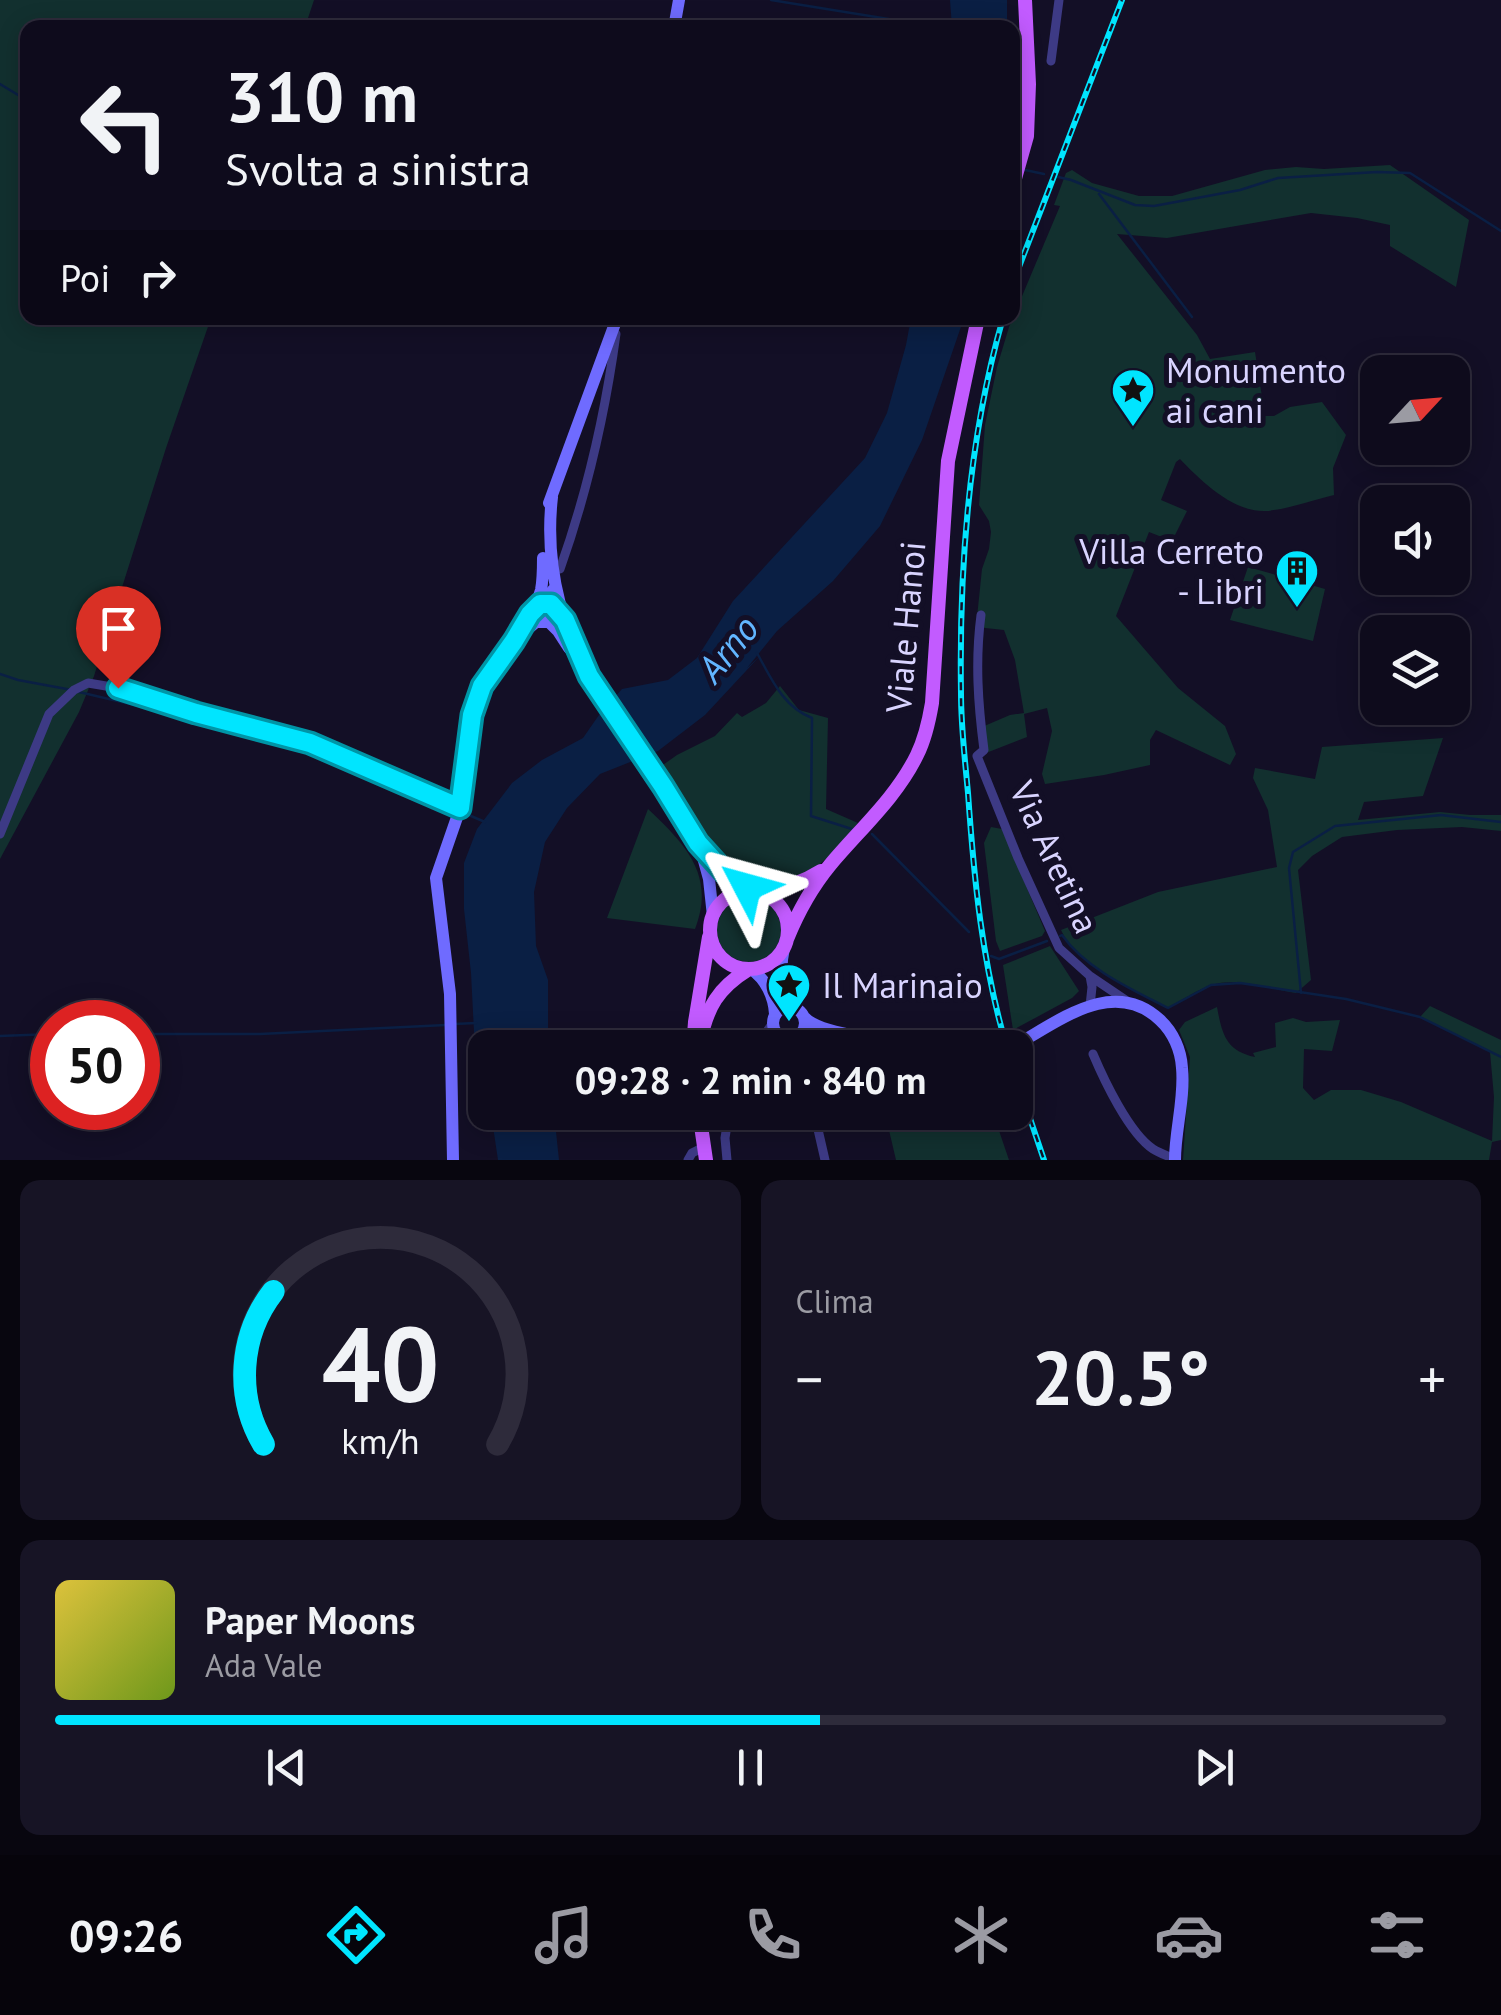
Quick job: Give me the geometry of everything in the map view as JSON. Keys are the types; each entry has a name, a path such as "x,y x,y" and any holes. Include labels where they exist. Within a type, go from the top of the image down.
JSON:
{"main road":[{"path":"1020,161 1027,136 1029,84 1025,0"},
{"path":"533,618 542,586 546,512 615,325"},
{"name":"Viale Hanoi","path":"786,944 810,892 903,779 918,754 927,726 934,684 946,482 977,325"},
{"path":"552,497 550,541 565,620 588,675"},
{"path":"544,558 551,604 569,648"},
{"path":"551,604 557,575"},
{"path":"453,1160 450,994 436,878 460,808 476,700 490,673 540,604 551,604 565,620"},
{"path":"533,618 548,622 558,631 698,843 728,876 780,906 788,928 780,964 781,981 805,1025 795,1030"},
{"path":"698,843 708,879 712,943 718,954 737,967 750,969 766,985 785,1030"},
{"name":"Viale Hanoi","path":"712,924 718,907 734,894 786,888 830,866"},
{"path":"695,1030 712,924"},
{"path":"702,1030 723,987 750,969 770,963 786,944"},
{"path":"1033,1036 1090,1006 1105,1001 1130,1002"},
{"name":"Via Aretina","path":"1130,1002 1161,1021 1178,1049 1182,1076 1175,1160"},
{"path":"787,1030 784,1008 799,1012 816,1026 833,1030"}],"street":[{"path":"1052,61 1058,0"},
{"path":"557,575 576,524 597,444 617,325"},
{"name":"Via Aretina","path":"982,615 977,686 984,750 977,756 1051,934 1070,960 1130,1002"},
{"path":"0,834 48,714 74,690 88,683 118,688 310,743 460,808"},
{"name":"Via Aretina","path":"1090,976 1090,1006"},
{"path":"1102,984 1105,1001"},
{"name":"Via Aretina","path":"1093,1054 1113,1096 1145,1142 1175,1160"},
{"path":"727,1130 727,1160"},
{"path":"818,1130 826,1160"},
{"path":"688,1160 692,1153 705,1154"}],"green space":[{"path":"0,0 314,0 307,20 20,20 20,325 209,325 94,676 79,712 0,859"},
{"path":"1390,165 1469,220 1456,287 1390,246 1390,225 1357,218 1311,213 1167,238 1117,234 1197,335 1210,359 1255,352 1265,416 1322,402 1346,435 1333,468 1334,495 1273,510 1253,510 1230,501 1180,459 1176,462 1161,500 1187,511 1172,541 1149,532 1116,616 1178,688 1225,726 1236,754 1230,765 1156,730 1150,740 1150,765 1045,784 1042,774 1052,731 1047,708 1024,714 1027,737 986,753 982,727 1024,713 1015,660 1004,630 976,627 982,569 991,532 979,505 985,425 997,367 1010,325 1020,325 1020,301 1060,206 1054,205 1066,173 1072,170 1092,183 1139,196 1172,196 1265,170"},
{"path":"1248,567 1325,589 1313,641 1230,620"},
{"path":"780,686 799,710 828,718 826,809 858,823 807,875 778,883 752,882 725,869 660,767 715,736 737,713 742,717 766,703"},
{"path":"1443,738 1423,796 1364,802 1358,820 1440,812 1501,815 1501,831 1462,827 1342,837 1312,856 1298,870 1311,980 1296,993 1222,983 1168,1008 1093,966 1079,955 1061,930 1158,892 1277,867 1268,810 1253,778 1255,768 1315,779 1322,747"},
{"path":"648,809 685,848 699,877 701,910 695,929 607,918"},
{"path":"991,827 1002,829 1045,931 1042,936 1000,951 984,843"},
{"path":"749,898 772,907 781,930 772,953 749,962 726,953 717,930 726,907"},
{"path":"1050,946 1079,991 1013,1030 1003,965"},
{"path":"1430,1006 1501,1040 1501,1140 1492,1142 1489,1160 1183,1160 1190,1057 1179,1030 1185,1022 1217,1007 1227,1040 1255,1057 1253,1053 1276,1047 1275,1023 1293,1018 1306,1022 1340,1020 1332,1051 1304,1049 1303,1088 1314,1100 1331,1090 1361,1090 1401,1102 1492,1141 1490,1052 1420,1017"},
{"path":"889,1130 999,1130 1009,1160 896,1160"}],"water":[{"path":"950,0 1007,0 1007,20 951,20"},
{"name":"Arno","path":"910,325 962,325 922,440 880,526 833,581 777,631 747,668 759,657 705,715 658,751 600,774 567,808 545,842 534,892 536,946 548,980 548,1030 474,1030 464,863 477,829 512,783 542,760 583,738 622,689 668,680 697,658 733,601 865,458 887,413"},
{"path":"494,1130 556,1130 559,1160 498,1160"}],"waterway":[{"path":"771,0 895,20"},
{"path":"0,84 20,96"},
{"path":"1025,170 1044,174"},
{"path":"1054,176 1135,205 1154,206 1240,190 1278,178 1410,173 1501,231"},
{"path":"1099,194 1192,317"},
{"path":"900,325 909,326"},
{"path":"757,653 786,699 812,718 811,816 855,830"},
{"path":"0,674 72,690"},
{"path":"79,692 271,737"},
{"path":"279,739 319,752"},
{"path":"464,813 485,822"},
{"path":"1301,993 1289,868 1293,852 1335,826 1441,815 1501,822"},
{"path":"872,834 969,932"},
{"path":"1060,936 1096,968 1168,1008 1211,985 1240,983 1346,999 1420,1017 1501,1057"},
{"path":"991,956 999,959 1047,941"},
{"path":"454,1024 476,1023"},
{"path":"160,1034 260,1034 446,1025"},
{"path":"0,1036 30,1035"}],"railway":[{"path":"1020,264 1122,0"},
{"path":"1001,325 981,410 968,504 961,694 980,921 1002,1030"},
{"path":"1033,1127 1044,1160"}],"place":[{"name":"Monumento ai cani","path":"1133,428"},
{"name":"Villa Cerreto - Libri","path":"1297,609"},
{"name":"Il Marinaio","path":"789,1023"}],"route":[{"path":"118,688 310,743 460,808 472,715 482,686 530,614 540,604 551,604 565,620 589,676 698,843 728,876 747,887"}]}
